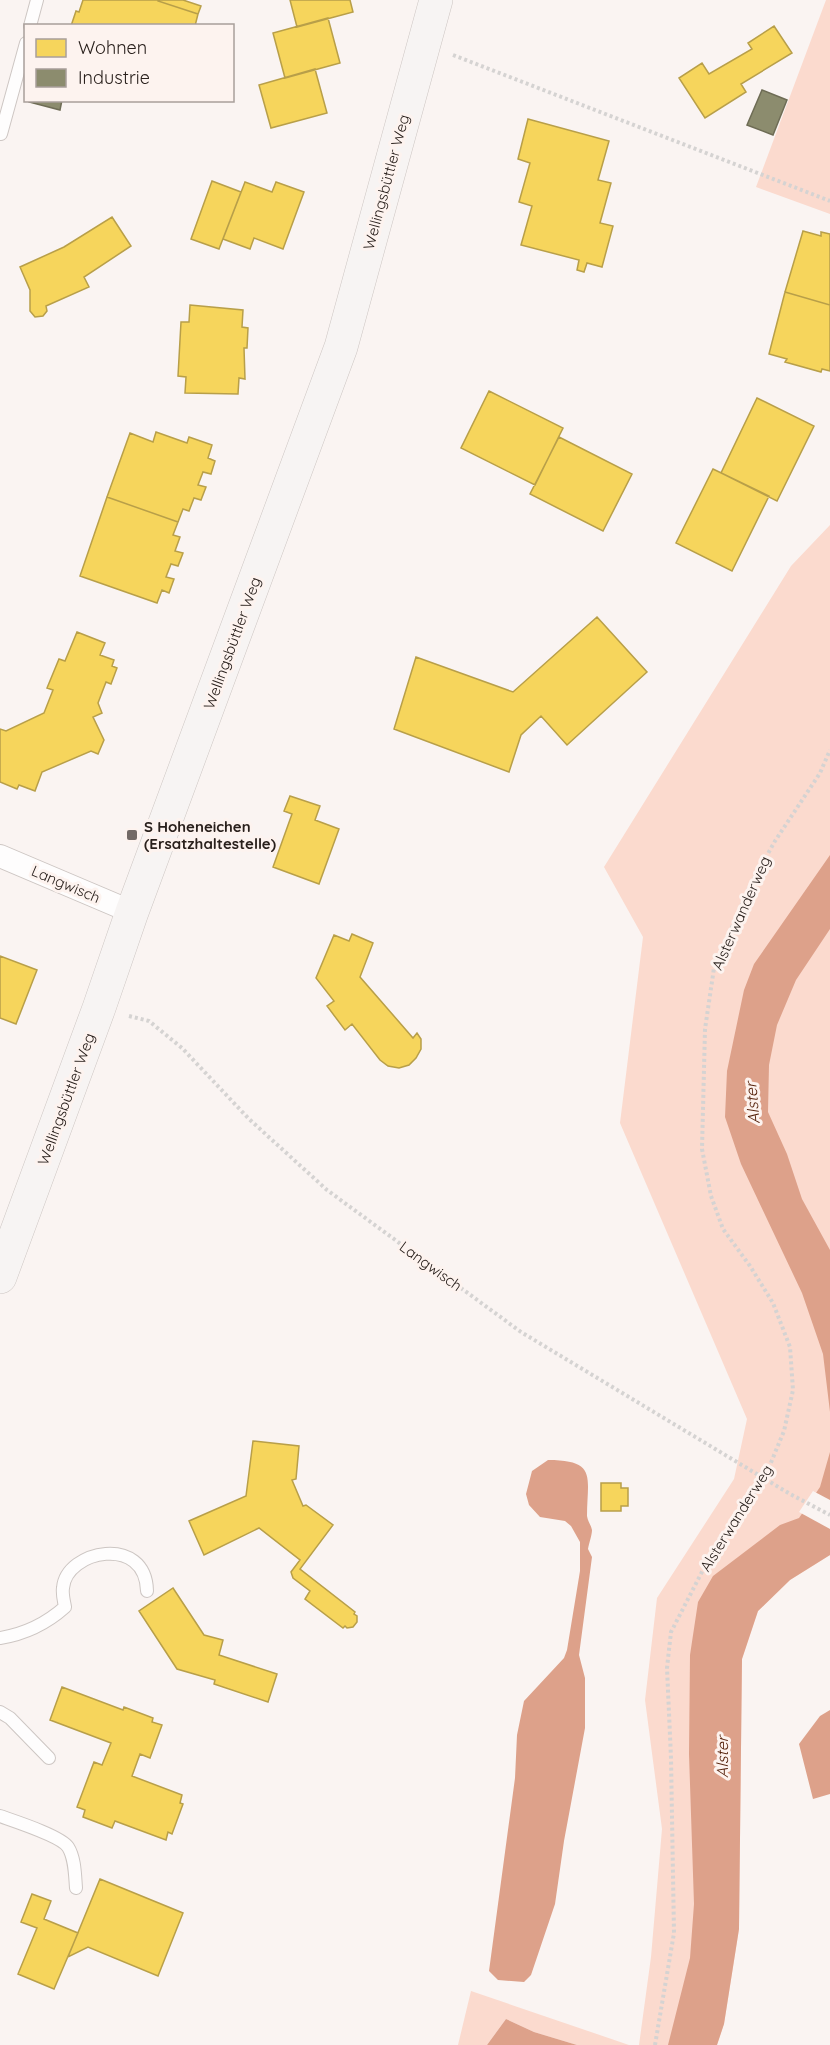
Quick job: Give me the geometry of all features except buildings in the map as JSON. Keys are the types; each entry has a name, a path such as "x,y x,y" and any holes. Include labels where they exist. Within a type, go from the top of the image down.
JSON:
{"main road":[{"name":"Wellingsbüttler Weg","path":"0,1277 132,912 341,348 436,0"}],"street":[{"name":"Langwisch","path":"0,856 132,912"}],"lane":[{"path":"31,24 37,0"},
{"path":"1,134 24,50"},
{"path":"0,1638 42,1625 65,1607 63,1586 71,1570 84,1559 97,1555 125,1555 142,1570 147,1581 147,1591"},
{"path":"0,1712 10,1718 49,1758"},
{"path":"0,1816 52,1836 68,1845 73,1859 76,1888"}],"path":[{"path":"424,44 830,201"},
{"name":"Alsterwanderweg","path":"655,2045 674,1933 667,1668 671,1632 705,1566 765,1477 784,1431 794,1390 790,1347 773,1303 723,1229 711,1196 702,1149 705,1029 714,968 751,884 775,841 820,773 830,750"},
{"name":"Langwisch","path":"99,1008 149,1021 182,1048 249,1119 327,1190 521,1332 790,1494 830,1515"}],"shaded area":[{"path":"826,0 830,0 830,214 756,187"},
{"path":"830,525 830,1555 790,1580 758,1611 742,1659 739,1929 724,2024 717,2045 639,2045 651,1957 662,1829 645,1700 657,1598 734,1479 747,1419 620,1123 643,937 604,867 791,566"},
{"path":"471,1991 629,2045 577,2045 534,2032 506,2019 487,2045 458,2045"}],"water":[{"name":"Alster","path":"830,855 830,929 796,980 777,1025 769,1065 768,1112 787,1154 802,1199 830,1250 830,1412 823,1354 802,1293 741,1164 725,1117 727,1071 744,990 754,964"},
{"name":"Alster","path":"830,1452 830,1555 790,1580 758,1611 742,1659 739,1929 724,2024 717,2045 668,2045 690,1958 694,1904 689,1754 690,1655 698,1602 713,1576 780,1525 799,1518 820,1487"},
{"path":"548,1460 575,1463 582,1468 588,1482 587,1516 592,1530 588,1549 592,1557 579,1655 585,1678 585,1728 555,1904 531,1975 524,1982 498,1980 489,1971 515,1778 517,1735 524,1701 564,1658 580,1571 580,1542 571,1526 565,1521 540,1517 529,1505 526,1494 532,1471"},
{"path":"830,1710 830,1794 813,1799 799,1744 820,1716"},
{"path":"506,2019 534,2032 577,2045 487,2045"}],"pier":[{"path":"813,1491 830,1500 830,1529 799,1512"}],"place":[{"name":"S Hoheneichen (Ersatzhaltestelle)","path":"132,835"}]}
